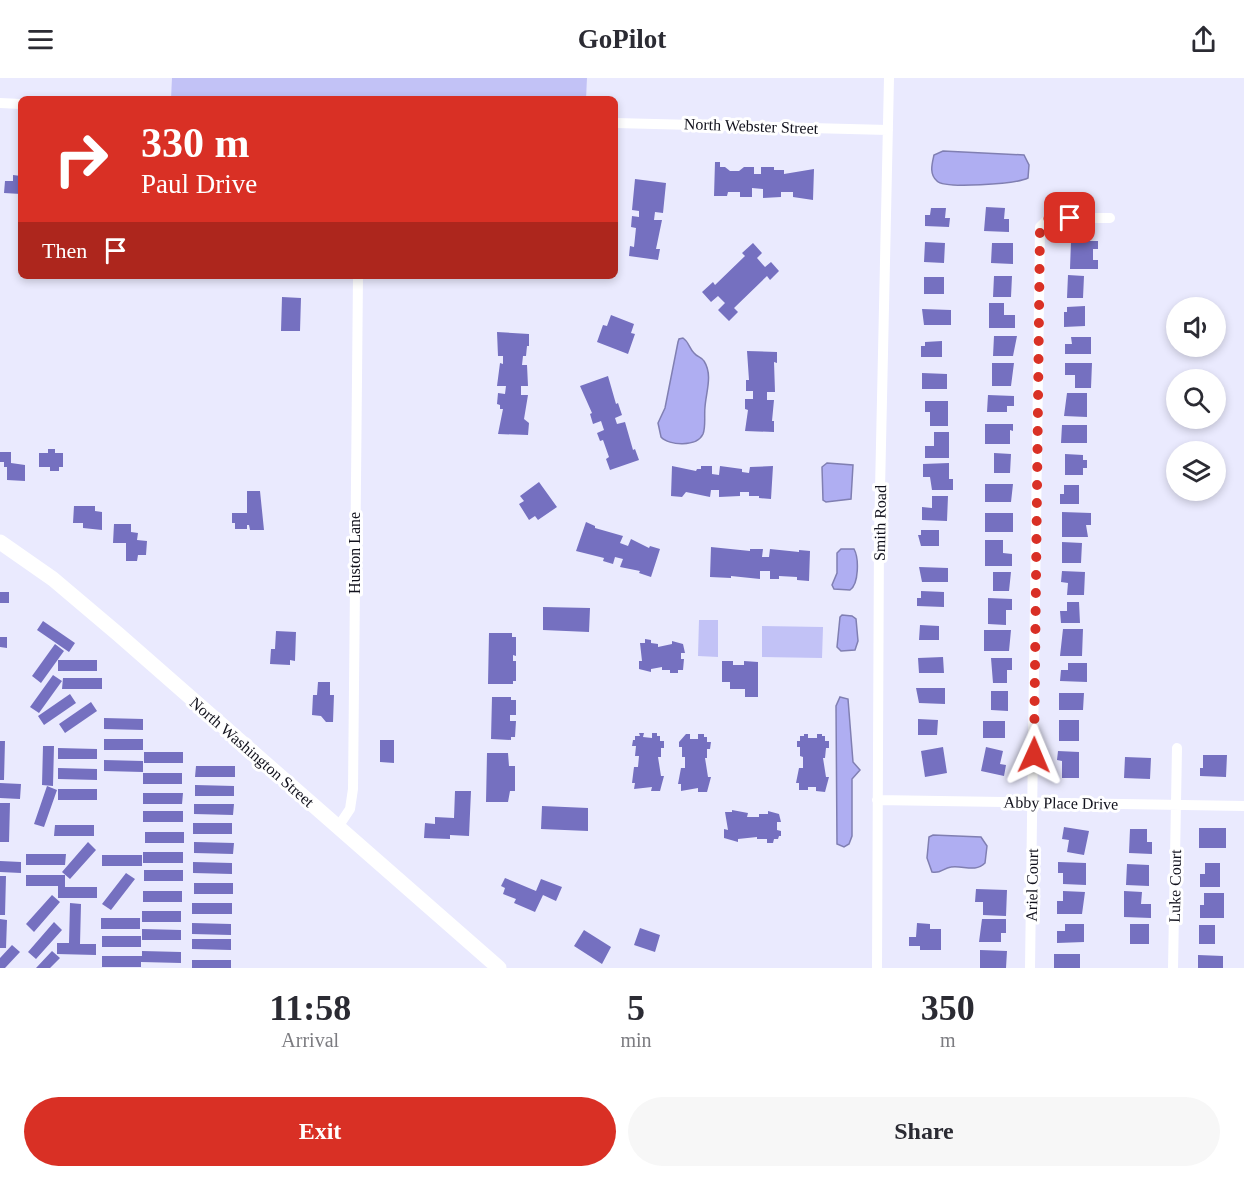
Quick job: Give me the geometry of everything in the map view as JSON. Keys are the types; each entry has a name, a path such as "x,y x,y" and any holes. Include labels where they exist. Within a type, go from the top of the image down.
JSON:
{"main road":[{"name":"North Washington Street","path":"0,542 53,579 499,968"}],"street":[{"name":"Smith Road","path":"876,968 879,536 889,78"},
{"path":"0,103 18,104"},
{"name":"North Webster Street","path":"618,123 888,130"},
{"name":"Ariel Court","path":"1030,968 1040,227 1049,218 1110,218"},
{"name":"Huston Lane","path":"338,827 350,809 353,789 358,279"},
{"name":"Luke Court","path":"1173,968 1177,748"},
{"name":"Abby Place Drive","path":"877,800 1244,806"}],"shaded area":[{"path":"172,78 587,78 586,96 171,96"},
{"path":"943,151 1024,155 1029,165 1028,178 981,185 942,183 934,178 932,169 934,155"},
{"path":"683,338 695,354 704,361 709,378 703,434 695,441 683,444 670,442 661,437 658,423 665,408 678,342"},
{"path":"827,463 853,465 851,499 826,502 823,500 822,467"},
{"path":"841,549 854,549 856,553 857,577 850,590 834,589 832,585 837,573 837,553"},
{"path":"842,615 856,619 858,641 855,650 841,651 837,647"},
{"path":"699,620 718,620 718,657 698,656"},
{"path":"762,626 823,627 822,658 762,657"},
{"path":"840,697 848,699 853,762 860,770 852,779 852,836 849,844 844,847 837,844 836,706"},
{"path":"933,835 981,837 987,846 985,863 977,868 951,867 932,872 927,858 929,837"}],"building":[{"path":"715,162 720,162 720,167 725,167 730,171 754,167 754,174 761,174 761,167 784,170 784,174 814,169 813,200 793,197 793,192 781,192 781,197 763,198 763,189 752,188 752,197 740,197 740,192 728,192 727,196 714,196"},
{"path":"13,175 18,176 18,194 4,193 5,181 13,181"},
{"path":"635,179 666,183 663,213 655,212 654,220 662,220 656,249 660,249 658,260 629,256 630,246 634,247 636,228 631,227 632,216 639,217 639,211 632,210"},
{"path":"986,207 1005,208 1004,219 1009,219 1009,232 984,231"},
{"path":"931,208 946,208 945,218 950,218 949,227 925,226 925,215 930,215"},
{"path":"1071,241 1098,241 1098,249 1093,249 1093,260 1098,260 1098,269 1070,269"},
{"path":"925,242 945,243 944,263 924,262"},
{"path":"753,243 762,253 757,258 765,267 771,262 779,271 770,280 767,276 734,308 738,312 729,321 718,310 725,303 718,296 711,302 702,292 713,282 715,285 745,256 742,253"},
{"path":"992,243 1013,243 1013,264 991,263"},
{"path":"1068,275 1084,276 1083,298 1067,298"},
{"path":"994,276 1012,276 1011,297 993,297"},
{"path":"924,277 944,277 944,294 924,294"},
{"path":"282,297 301,298 300,331 281,331"},
{"path":"989,303 1004,303 1004,315 1015,315 1015,328 989,328"},
{"path":"1085,306 1085,326 1064,327 1064,312 1067,312 1067,307"},
{"path":"922,309 951,310 951,325 924,325"},
{"path":"611,315 634,324 631,333 635,334 628,354 597,342 603,325 607,326"},
{"path":"497,332 529,334 529,346 527,346 526,356 523,356 522,365 527,365 528,386 521,386 521,395 528,395 524,419 529,423 528,435 498,434 503,409 500,409 500,405 497,404 498,393 505,394 506,386 497,386 503,356 498,356"},
{"path":"994,336 1017,336 1013,356 993,356"},
{"path":"1071,337 1091,337 1091,354 1065,354 1065,344 1072,344"},
{"path":"942,341 942,357 921,357 921,346 925,346 925,342"},
{"path":"747,351 777,352 777,363 774,362 775,392 767,392 767,400 774,400 772,421 774,421 774,432 745,431 748,410 745,409 745,399 753,399 753,391 746,391 746,380 749,380"},
{"path":"992,363 1014,363 1011,386 992,386"},
{"path":"1065,363 1092,363 1091,388 1075,388 1075,375 1065,375"},
{"path":"922,373 947,374 947,389 922,389"},
{"path":"608,376 616,404 618,403 622,415 615,418 617,424 625,422 633,450 635,449 639,460 610,470 606,459 609,457 603,440 600,441 597,433 604,430 601,421 593,424 590,414 592,413 580,386"},
{"path":"1067,393 1087,393 1087,417 1064,416"},
{"path":"988,395 1014,396 1014,406 1007,406 1007,412 987,412"},
{"path":"925,401 948,401 948,426 930,426 930,412 925,412"},
{"path":"985,424 1013,424 1013,431 1010,430 1010,444 985,444"},
{"path":"1062,425 1087,425 1087,443 1061,443"},
{"path":"934,432 949,432 949,458 925,458 925,446 934,446"},
{"path":"48,449 55,449 55,453 63,453 63,467 59,467 59,471 50,471 50,467 39,467 39,453 48,453"},
{"path":"0,452 11,452 11,463 25,465 25,481 7,480 7,467 4,467 4,462 0,462"},
{"path":"994,453 1011,454 1010,473 994,473"},
{"path":"1065,454 1083,455 1083,460 1087,460 1087,468 1083,468 1083,475 1065,475"},
{"path":"949,463 949,479 953,479 953,490 932,490 930,477 923,477 923,464"},
{"path":"672,466 696,471 701,469 701,466 712,466 712,474 719,475 720,466 742,469 742,472 749,473 750,467 773,466 771,499 749,496 749,492 740,492 740,496 719,497 719,490 711,490 710,497 686,492 682,497 671,496"},
{"path":"539,482 557,507 538,520 535,516 529,520 519,504 524,501 520,496"},
{"path":"985,484 1013,484 1011,502 985,502"},
{"path":"1064,485 1079,485 1079,504 1060,504 1060,494 1064,494"},
{"path":"247,491 260,491 264,530 250,530 249,525 247,529 235,529 235,523 232,523 232,513 247,513"},
{"path":"932,496 948,496 947,521 922,520 922,507 932,508"},
{"path":"74,506 95,506 95,511 102,512 102,530 83,528 83,523 73,523"},
{"path":"1062,512 1091,513 1091,525 1086,525 1088,537 1062,537"},
{"path":"985,513 1013,513 1013,532 985,532"},
{"path":"586,522 595,528 623,536 620,543 628,546 631,539 649,548 650,546 660,549 651,577 639,573 640,571 620,567 623,559 615,557 613,564 603,561 604,558 576,551"},
{"path":"114,524 131,524 131,532 138,533 137,540 147,541 146,555 138,555 137,561 126,561 126,543 113,543"},
{"path":"921,530 939,530 939,546 921,546 918,535 921,535"},
{"path":"985,540 1003,540 1003,553 1012,554 1012,566 985,566"},
{"path":"1062,542 1082,543 1081,563 1062,563"},
{"path":"711,547 750,551 750,549 763,549 762,557 769,557 770,549 810,551 809,581 797,580 797,577 779,576 779,579 770,579 770,571 760,571 760,579 731,576 731,578 710,577"},
{"path":"919,567 948,568 948,582 922,582"},
{"path":"1062,571 1085,572 1084,595 1067,595 1068,583 1061,582"},
{"path":"993,572 1011,572 1009,591 993,591"},
{"path":"921,591 944,592 944,607 917,606 917,598 921,598"},
{"path":"0,592 9,592 9,603 0,603"},
{"path":"988,598 1012,599 1012,610 1006,610 1006,625 988,624"},
{"path":"1067,602 1079,602 1080,623 1061,623 1060,611 1067,611"},
{"path":"543,607 590,608 589,632 543,630"},
{"path":"43,621 75,643 69,652 37,630"},
{"path":"920,625 939,626 939,640 919,640"},
{"path":"1063,629 1083,629 1082,656 1060,656"},
{"path":"984,630 1011,630 1009,651 984,651"},
{"path":"276,631 296,632 295,661 290,660 290,665 270,664 271,649 275,649"},
{"path":"489,633 512,633 512,637 516,637 516,656 513,655 513,661 516,661 516,681 513,681 513,684 488,684"},
{"path":"0,637 7,637 7,648 0,647"},
{"path":"645,639 658,644 658,647 672,644 672,641 683,644 685,653 681,653 681,659 684,659 683,670 670,673 670,670 662,670 662,667 651,669 651,672 639,669 639,661 642,661 640,643 645,643"},
{"path":"55,644 64,651 41,683 32,676"},
{"path":"943,657 944,673 919,673 918,658"},
{"path":"991,658 1012,658 1012,670 1007,670 1007,683 993,683"},
{"path":"58,660 97,660 97,671 58,671"},
{"path":"722,661 733,661 733,665 744,665 744,661 758,662 758,697 745,697 745,689 730,689 730,682 722,682"},
{"path":"1068,663 1087,663 1087,682 1060,681 1061,670 1068,670"},
{"path":"53,675 62,681 39,713 30,707"},
{"path":"63,678 102,678 102,689 62,689"},
{"path":"318,682 330,682 330,695 334,695 333,722 326,722 321,716 312,715 313,695 317,695"},
{"path":"916,688 945,688 945,704 919,703"},
{"path":"991,691 1008,691 1008,711 991,710"},
{"path":"1059,693 1084,693 1083,710 1059,710"},
{"path":"70,694 76,703 44,725 38,716"},
{"path":"492,697 511,697 511,700 516,700 516,715 510,715 510,721 516,721 515,737 511,737 511,740 491,739"},
{"path":"91,702 97,711 65,733 59,724"},
{"path":"104,718 143,719 143,730 104,729"},
{"path":"918,719 938,720 937,735 918,735"},
{"path":"1059,720 1079,720 1079,741 1059,741"},
{"path":"983,721 1005,721 1005,738 983,738"},
{"path":"639,733 644,733 643,737 652,738 652,733 657,733 660,741 664,741 661,757 658,757 661,776 664,776 660,791 651,791 652,787 634,789 635,783 632,783 634,767 638,767 639,756 635,756 636,746 632,746 635,736 640,736"},
{"path":"686,734 690,734 690,739 698,739 698,734 704,734 707,742 711,742 710,749 707,749 707,758 705,758 708,777 711,777 707,792 698,792 698,788 681,791 681,784 678,784 681,768 685,768 685,757 682,757 682,747 679,747 679,742"},
{"path":"808,734 808,738 817,738 817,734 822,734 825,736 825,741 829,741 829,748 826,748 825,758 823,758 826,777 829,777 825,792 816,791 816,787 799,790 799,783 796,783 799,768 803,768 803,757 800,756 797,741 800,741 800,736"},
{"path":"104,739 143,739 143,750 104,750"},
{"path":"380,740 394,740 394,763 380,762"},
{"path":"0,741 5,741 4,780 0,780"},
{"path":"43,746 54,746 53,786 42,785"},
{"path":"943,747 947,773 925,777 921,751"},
{"path":"986,747 1003,751 1000,764 1006,765 1004,776 981,771"},
{"path":"58,748 97,749 97,759 58,759"},
{"path":"1058,751 1079,752 1079,778 1062,778 1062,761 1057,760"},
{"path":"144,752 183,752 183,763 144,763"},
{"path":"487,753 508,753 509,766 515,766 515,791 510,791 508,802 486,802"},
{"path":"1203,755 1227,755 1226,777 1200,776 1200,768 1203,768"},
{"path":"1125,757 1151,758 1150,779 1124,778"},
{"path":"104,760 143,761 143,772 104,771"},
{"path":"196,766 235,766 235,777 195,777"},
{"path":"58,768 97,769 97,780 58,779"},
{"path":"143,773 182,773 182,784 143,784"},
{"path":"0,783 21,784 20,799 0,798"},
{"path":"195,785 234,786 234,796 195,796"},
{"path":"47,786 57,790 44,827 34,824"},
{"path":"58,789 97,789 97,800 58,800"},
{"path":"455,791 471,791 469,836 450,835 450,839 424,838 425,823 435,824 435,817 454,818"},
{"path":"143,793 183,793 182,804 143,804"},
{"path":"0,803 10,803 9,842 0,842"},
{"path":"194,804 234,804 233,815 194,814"},
{"path":"542,806 588,808 588,831 541,829"},
{"path":"732,810 748,813 747,817 759,817 759,814 768,814 768,811 779,814 781,822 777,822 777,830 781,831 781,836 774,839 773,843 767,843 767,839 757,839 757,837 738,839 738,842 724,838 724,829 728,830 725,812 732,812"},
{"path":"143,811 183,811 183,822 143,822"},
{"path":"193,823 232,823 232,834 193,834"},
{"path":"55,825 94,825 94,836 54,836"},
{"path":"1064,827 1089,831 1084,855 1067,852 1069,840 1062,839"},
{"path":"1199,828 1226,828 1226,848 1199,848"},
{"path":"1130,829 1147,829 1147,842 1152,842 1152,854 1129,853"},
{"path":"145,832 184,832 184,843 145,843"},
{"path":"88,842 96,850 70,879 62,872"},
{"path":"194,842 234,843 233,854 194,853"},
{"path":"143,852 183,852 183,863 143,863"},
{"path":"26,854 66,854 65,865 26,865"},
{"path":"102,855 142,855 142,866 102,866"},
{"path":"0,861 21,862 21,873 0,872"},
{"path":"193,862 232,863 232,874 193,873"},
{"path":"1058,862 1086,863 1086,885 1063,884 1063,873 1058,873"},
{"path":"1205,863 1220,863 1220,887 1200,887 1200,874 1205,874"},
{"path":"1127,864 1149,865 1149,886 1126,885"},
{"path":"144,870 183,870 183,881 144,881"},
{"path":"126,873 135,879 111,910 102,904"},
{"path":"26,875 65,875 65,887 97,887 97,898 58,898 58,886 26,886"},
{"path":"0,876 6,876 5,915 0,915"},
{"path":"505,878 536,891 541,879 562,887 556,901 543,895 535,912 514,903 516,899 503,894 505,888 501,886"},
{"path":"194,883 233,883 233,894 194,894"},
{"path":"976,889 1007,890 1006,916 983,915 983,902 975,902"},
{"path":"143,891 182,891 182,902 143,902"},
{"path":"1063,891 1085,892 1082,914 1057,914 1057,901 1063,901"},
{"path":"1124,891 1142,892 1141,904 1151,904 1151,918 1124,917"},
{"path":"1204,893 1224,893 1224,918 1200,918 1200,905 1204,905"},
{"path":"52,895 60,902 34,932 26,924"},
{"path":"70,903 81,904 80,944 96,944 96,955 57,954 57,943 69,943"},
{"path":"192,903 232,903 232,914 192,914"},
{"path":"142,911 181,911 181,922 142,922"},
{"path":"101,918 140,918 140,929 101,929"},
{"path":"0,919 7,920 6,948 0,948"},
{"path":"982,919 1006,919 1006,933 1001,933 1001,942 979,942"},
{"path":"54,922 62,930 36,959 28,952"},
{"path":"192,923 231,924 231,935 192,934"},
{"path":"917,923 930,924 930,929 941,929 941,950 920,950 920,946 909,946 909,937 916,937"},
{"path":"1065,924 1084,924 1084,942 1057,943 1057,931 1065,931"},
{"path":"1130,924 1149,924 1149,944 1130,944"},
{"path":"1199,925 1215,925 1215,944 1199,944"},
{"path":"640,928 660,935 655,952 634,945"},
{"path":"142,929 181,930 181,940 142,940"},
{"path":"584,930 611,947 602,964 574,946"},
{"path":"102,936 141,936 141,947 102,947"},
{"path":"192,939 231,939 231,950 192,949"},
{"path":"12,945 20,952 5,968 0,968 0,958"},
{"path":"980,950 1007,951 1006,968 980,968"},
{"path":"52,951 60,958 50,968 36,968"},
{"path":"142,951 181,952 181,963 141,962 141,967 102,967 102,956 142,956"},
{"path":"1054,954 1080,954 1080,968 1054,968"},
{"path":"1198,955 1223,956 1223,968 1198,968"},
{"path":"192,960 231,960 231,968 192,968"}],"route":[{"path":"1034,755 1040,227 1049,218 1070,218"}]}
